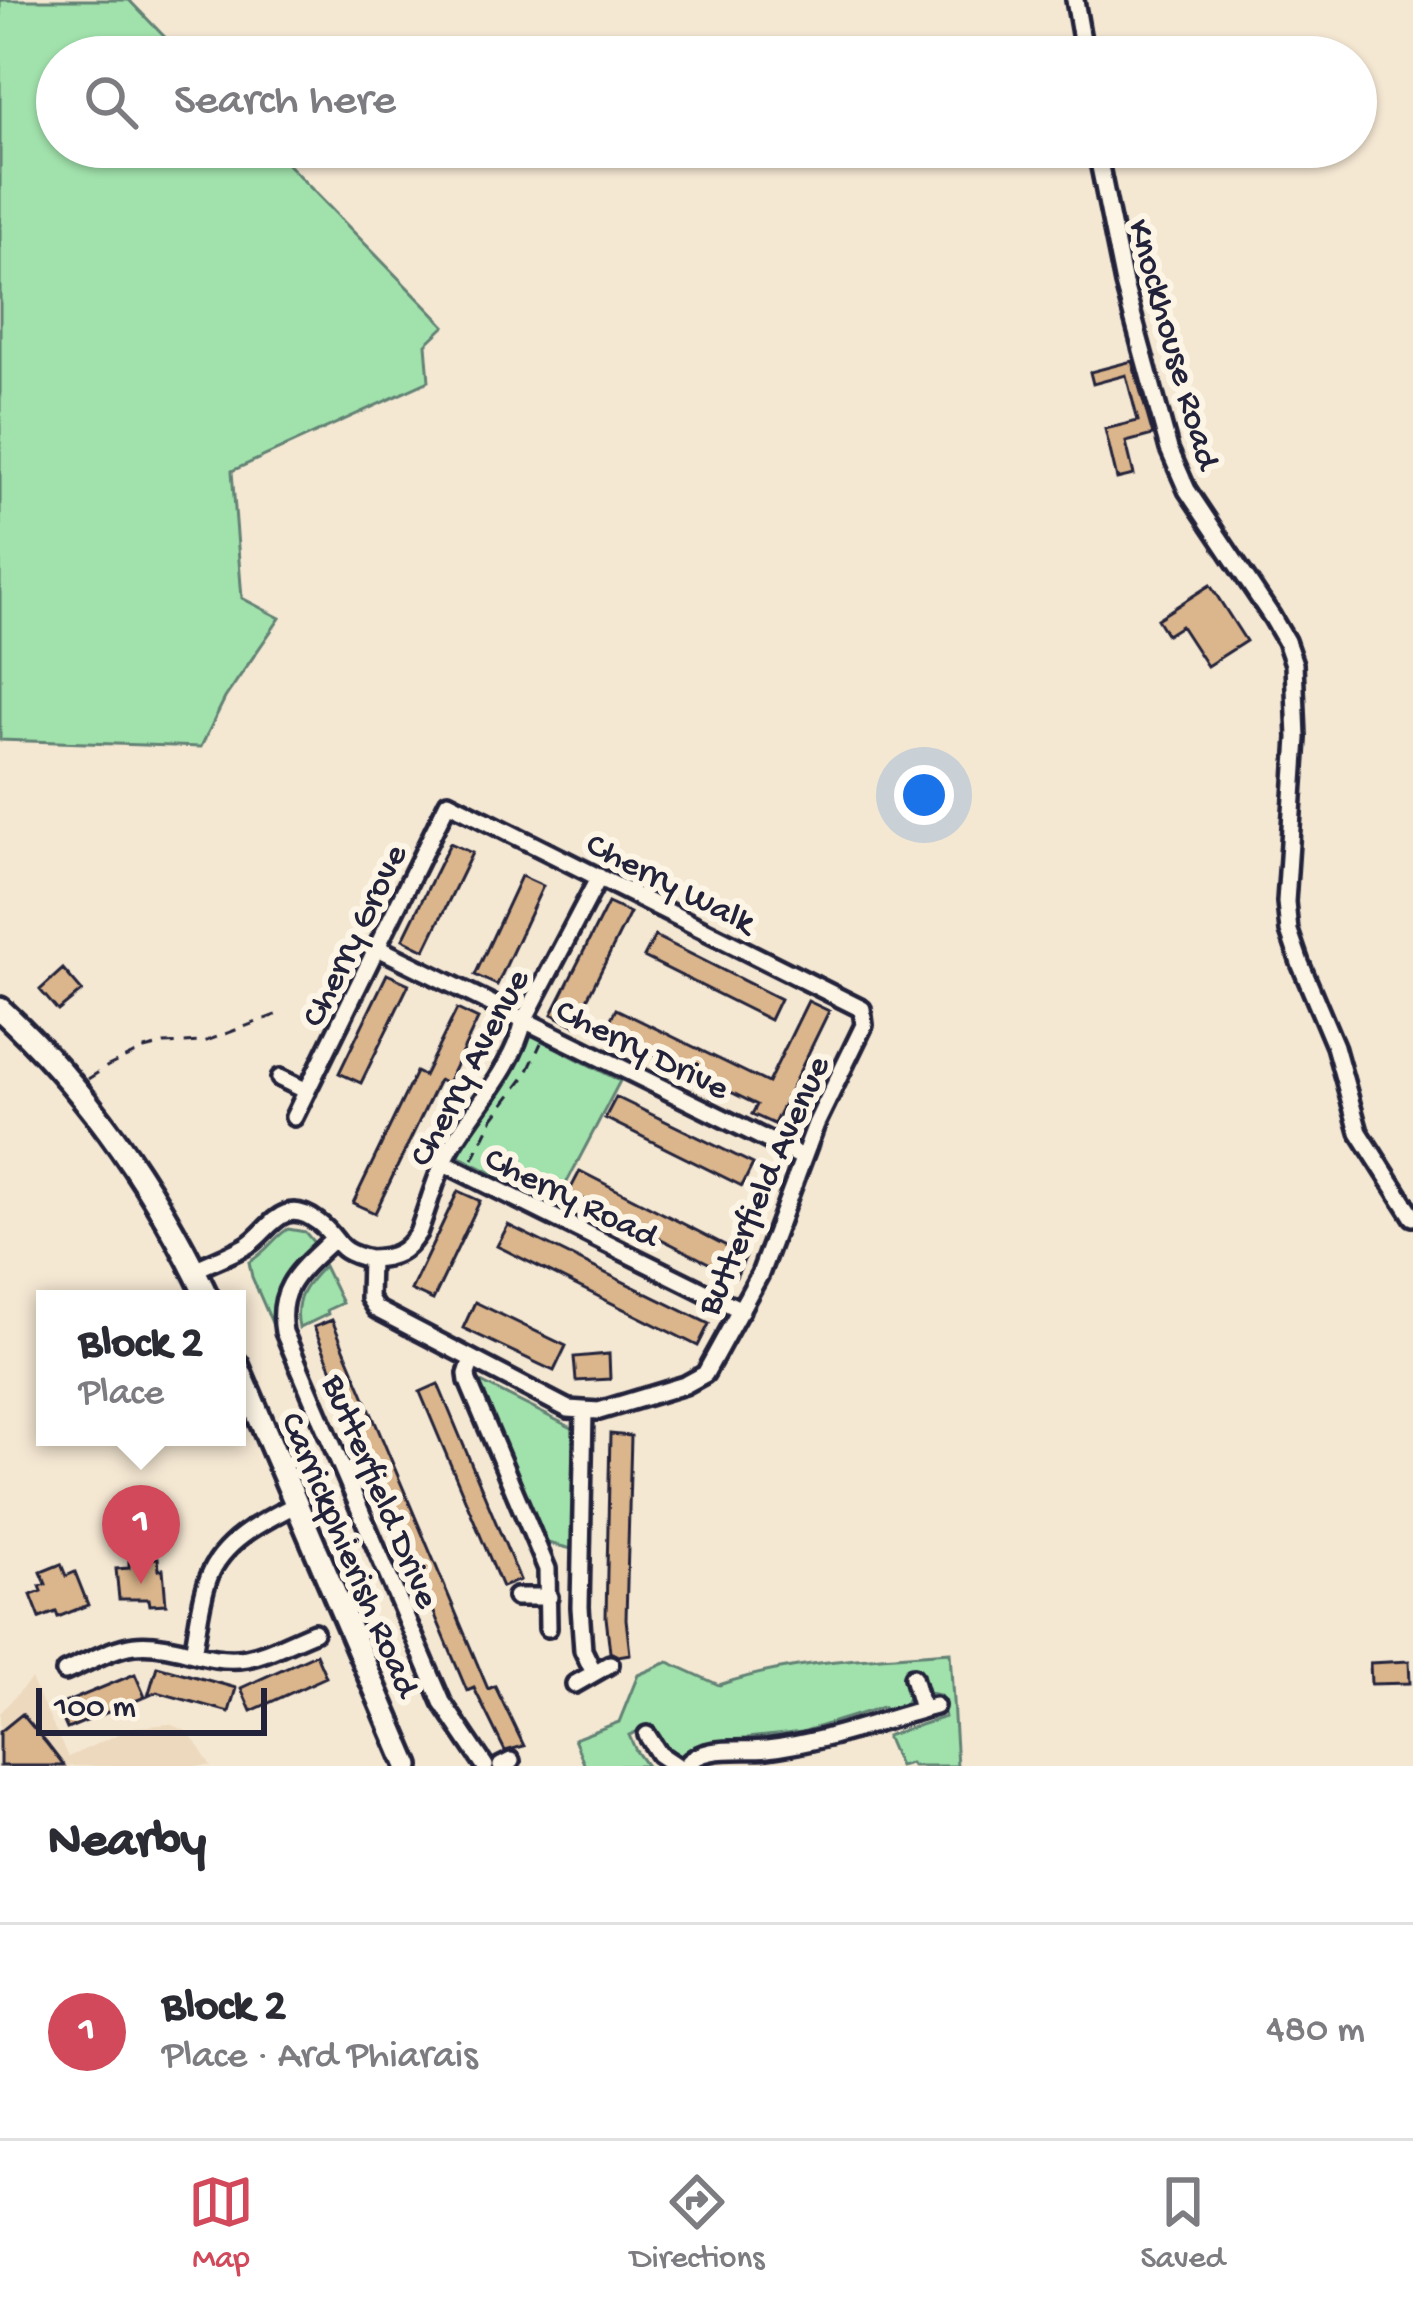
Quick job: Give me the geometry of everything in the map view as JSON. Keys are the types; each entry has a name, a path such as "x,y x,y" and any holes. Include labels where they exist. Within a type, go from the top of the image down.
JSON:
{"street":[{"path":"1075,0 1081,36"},
{"name":"Knockhouse Road","path":"1100,168 1124,284 1168,448 1199,510 1291,652 1298,716 1286,902 1289,931 1335,1046 1359,1132 1413,1217"},
{"name":"Cherry Walk","path":"448,802 862,1009 865,1016"},
{"name":"Cherry Grove","path":"294,1117 448,802"},
{"name":"Cherry Avenue","path":"370,1259 394,1256 418,1233 452,1146 501,1072 599,877"},
{"name":"Cherry Drive","path":"378,948 802,1157"},
{"path":"0,1009 77,1087 128,1154 204,1290"},
{"name":"Butterfield Avenue","path":"584,1411 599,1411 695,1381 713,1363 760,1274 802,1157 865,1016"},
{"path":"280,1078 308,1091"},
{"name":"Cherry Road","path":"444,1163 741,1310"},
{"path":"194,1270 250,1244 268,1223 285,1215 309,1216 347,1252 370,1259 369,1298 376,1309 568,1408 584,1411 580,1606 583,1650 594,1673"},
{"name":"Butterfield Drive","path":"332,1240 287,1289 284,1332 442,1702 485,1766"},
{"path":"472,1360 468,1381 547,1569 548,1628"},
{"name":"Carrickphierish Road","path":"246,1386 408,1766"},
{"path":"193,1653 213,1568 245,1533 297,1504"},
{"path":"516,1597 549,1597"},
{"path":"65,1672 138,1643 240,1661 314,1632"},
{"path":"575,1684 610,1664"},
{"path":"647,1735 659,1754 681,1766 701,1754 808,1742 928,1708 914,1677"}],"path":[{"path":"77,1087 144,1049 204,1042 278,1014"},
{"path":"465,1174 494,1118 526,1075 546,1031"}],"shaded area":[{"path":"31,1679 68,1757 134,1727 170,1724 189,1732 211,1766 0,1766 0,1713"}],"green space":[{"path":"0,0 129,0 164,36 36,36 36,168 291,168 445,326 426,344 429,381 232,471 242,598 280,618 225,698 201,747 0,740"},
{"path":"529,1034 620,1081 555,1205 456,1155"},
{"path":"288,1229 305,1232 315,1244 280,1285 272,1323 249,1262"},
{"path":"324,1266 342,1303 299,1328 302,1293"},
{"path":"475,1379 574,1429 572,1549 544,1542"},
{"path":"950,1652 957,1766 899,1766 886,1736 945,1717 940,1695 929,1693 921,1673 907,1676 910,1694 904,1706 882,1707 802,1732 702,1745 680,1757 674,1757 652,1725 629,1735 647,1766 585,1766 574,1739 619,1722 638,1675 668,1662 719,1685 804,1665"}],"building":[{"path":"1132,361 1153,435 1126,442 1134,475 1117,479 1105,429 1138,421 1126,375 1093,384 1090,372"},
{"path":"1210,585 1246,641 1207,666 1181,626 1167,635 1157,619"},
{"path":"450,843 472,853 425,950 403,939"},
{"path":"521,876 543,886 497,985 475,975"},
{"path":"608,903 630,913 574,1025 552,1014"},
{"path":"655,936 780,999 770,1020 644,957"},
{"path":"63,969 82,991 58,1011 40,990"},
{"path":"387,974 409,984 361,1083 339,1073"},
{"path":"808,1001 829,1011 774,1124 752,1114 757,1105 605,1030 616,1009 768,1083"},
{"path":"457,1009 478,1019 447,1084 439,1080 375,1213 353,1203 416,1072 424,1076"},
{"path":"616,1097 753,1164 742,1186 605,1118"},
{"path":"580,1171 746,1256 736,1277 569,1192"},
{"path":"458,1191 480,1201 433,1300 411,1290"},
{"path":"508,1225 709,1324 698,1346 497,1246"},
{"path":"475,1302 566,1346 554,1371 463,1328"},
{"path":"332,1320 488,1689 495,1686 524,1746 505,1751 474,1688 467,1691 314,1327"},
{"path":"609,1354 610,1379 576,1381 574,1357"},
{"path":"438,1384 520,1580 502,1587 420,1392"},
{"path":"610,1434 631,1436 626,1619 630,1654 618,1656 610,1652 606,1617"},
{"path":"158,1558 166,1604 119,1599 116,1569 129,1568 129,1561"},
{"path":"61,1564 66,1576 75,1572 88,1605 58,1617 56,1612 40,1618 31,1595 46,1584 41,1572"},
{"path":"316,1654 326,1677 251,1711 241,1688"},
{"path":"1409,1661 1410,1683 1371,1684 1370,1663"},
{"path":"157,1666 236,1688 229,1712 157,1692 148,1696"},
{"path":"135,1674 145,1697 67,1729 57,1706"},
{"path":"22,1714 64,1766 0,1766 0,1732"}],"place":[{"name":"Block 2","path":"141,1584"}]}
